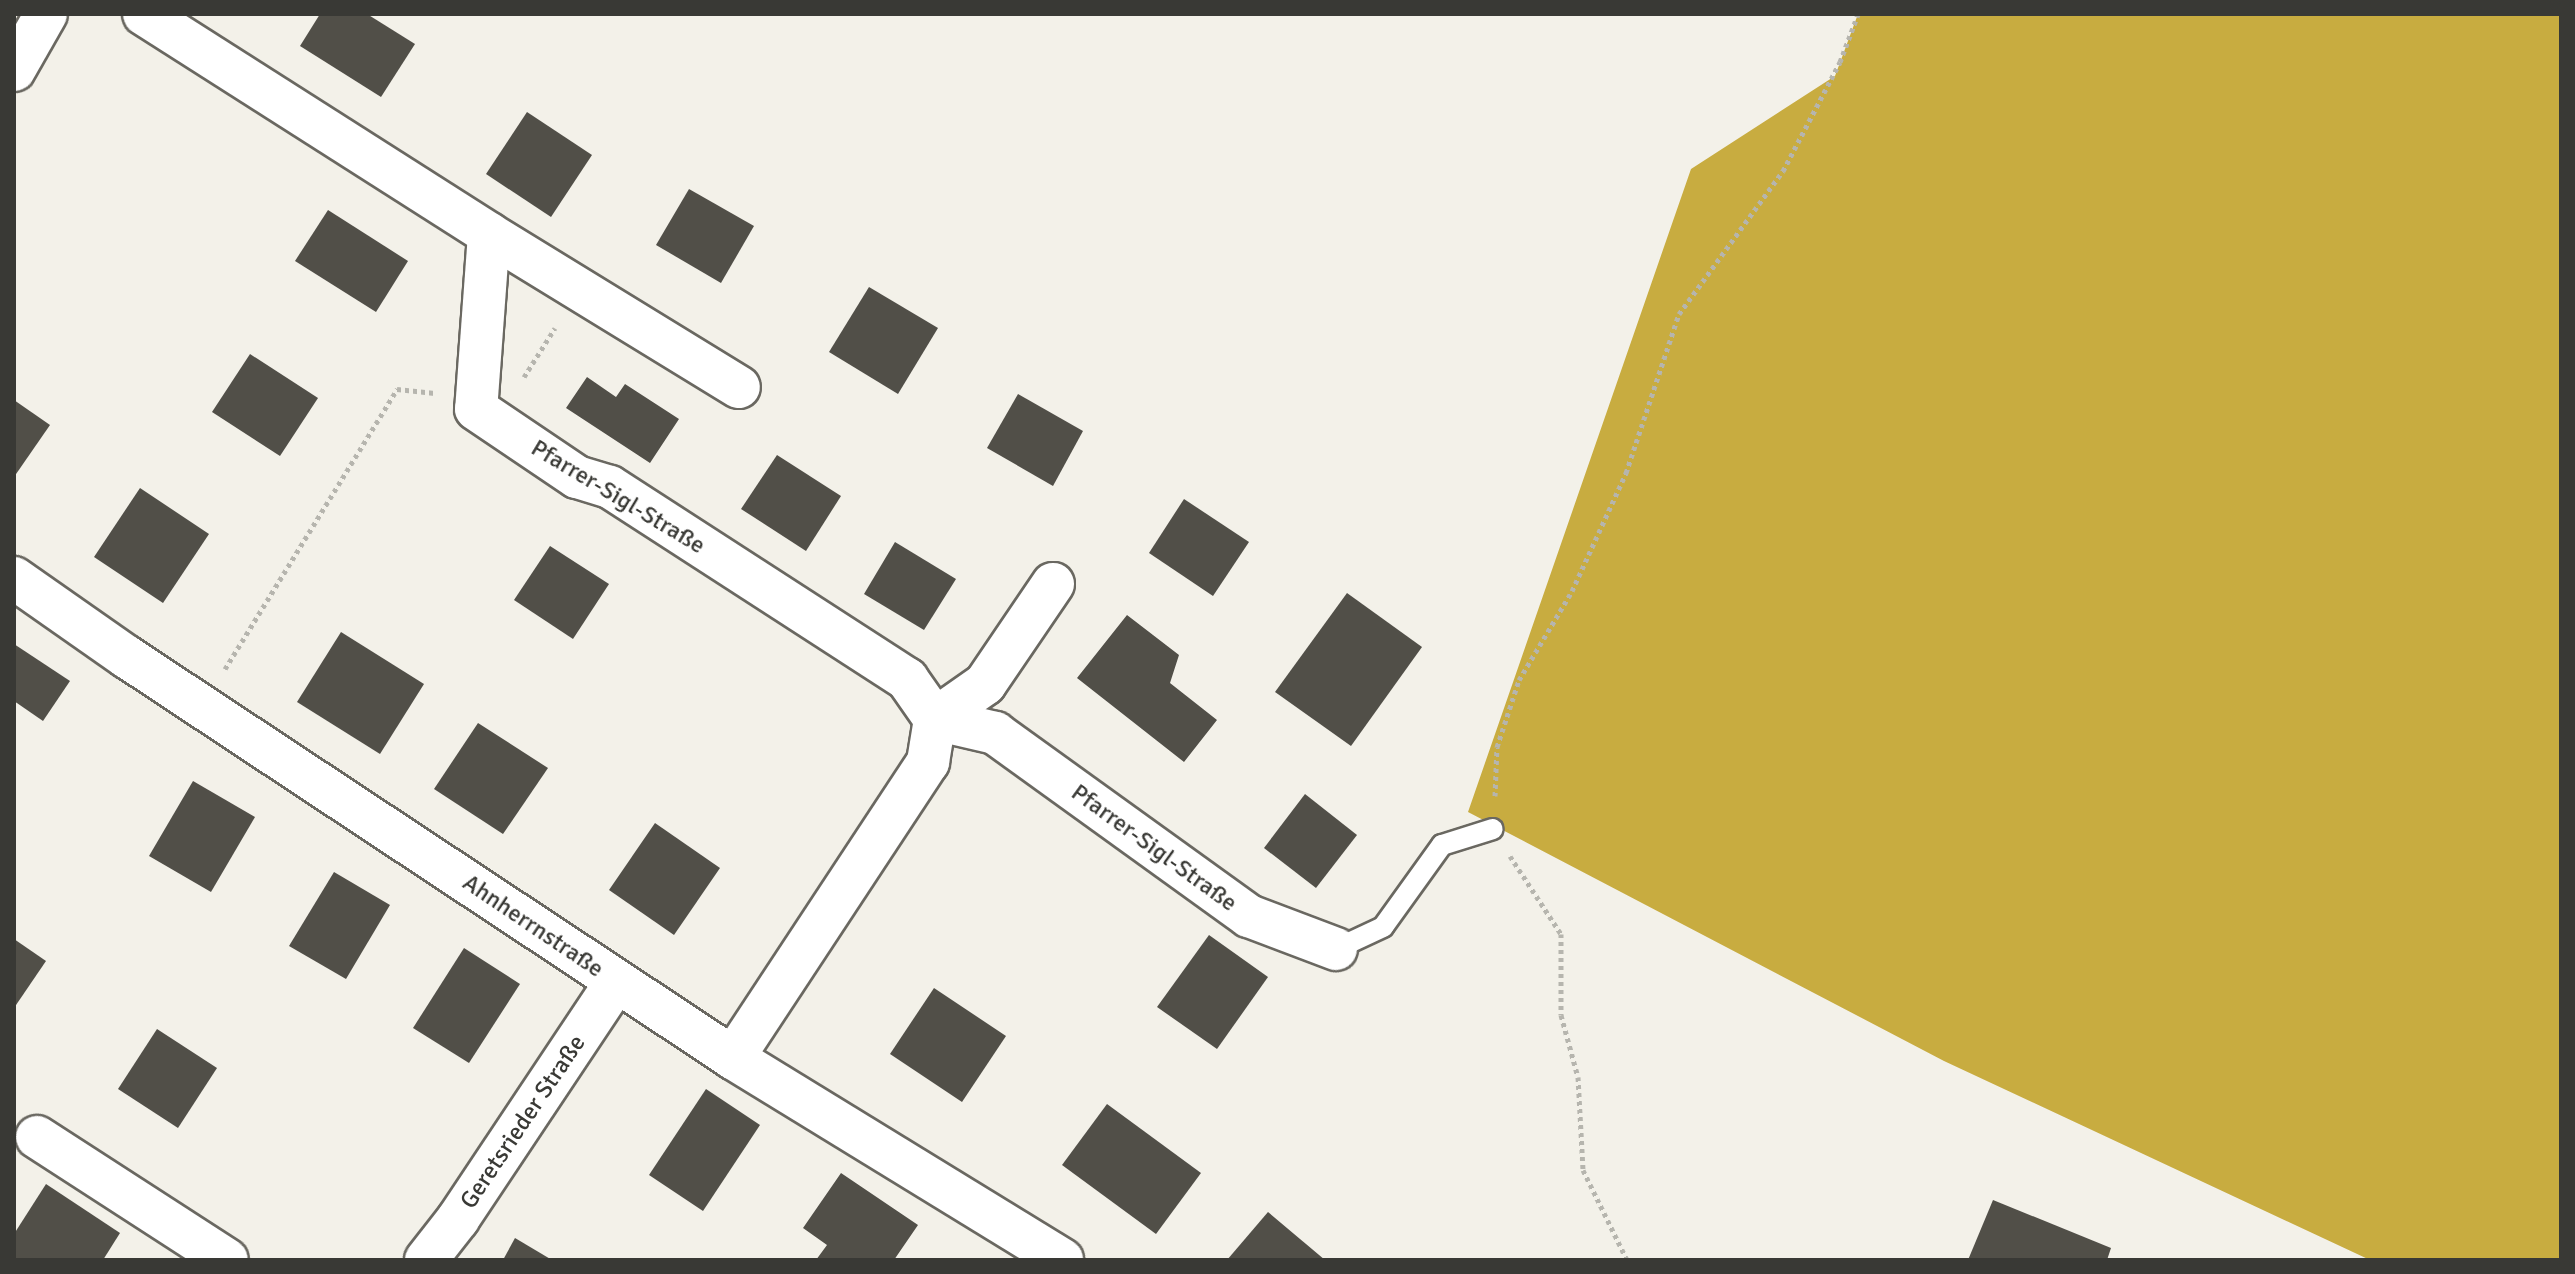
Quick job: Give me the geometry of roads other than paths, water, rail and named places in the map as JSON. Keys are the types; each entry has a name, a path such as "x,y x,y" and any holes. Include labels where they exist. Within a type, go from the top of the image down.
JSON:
{"street":[{"path":"14,70 46,14"},
{"path":"144,14 489,234 739,387"},
{"name":"Pfarrer-Sigl-Straße","path":"489,234 486,410 577,477 610,487 907,679 935,719 995,733 1249,916 1336,949"},
{"name":"Ahnherrnstraße","path":"14,578 616,982 733,1058 1062,1260"},
{"path":"733,1058 928,762 935,719 985,684 1053,584"},
{"name":"Geretsrieder Straße","path":"426,1260 458,1219 616,982"},
{"path":"37,1137 227,1260"}],"lane":[{"path":"1336,949 1383,927 1442,845 1493,829"}]}
